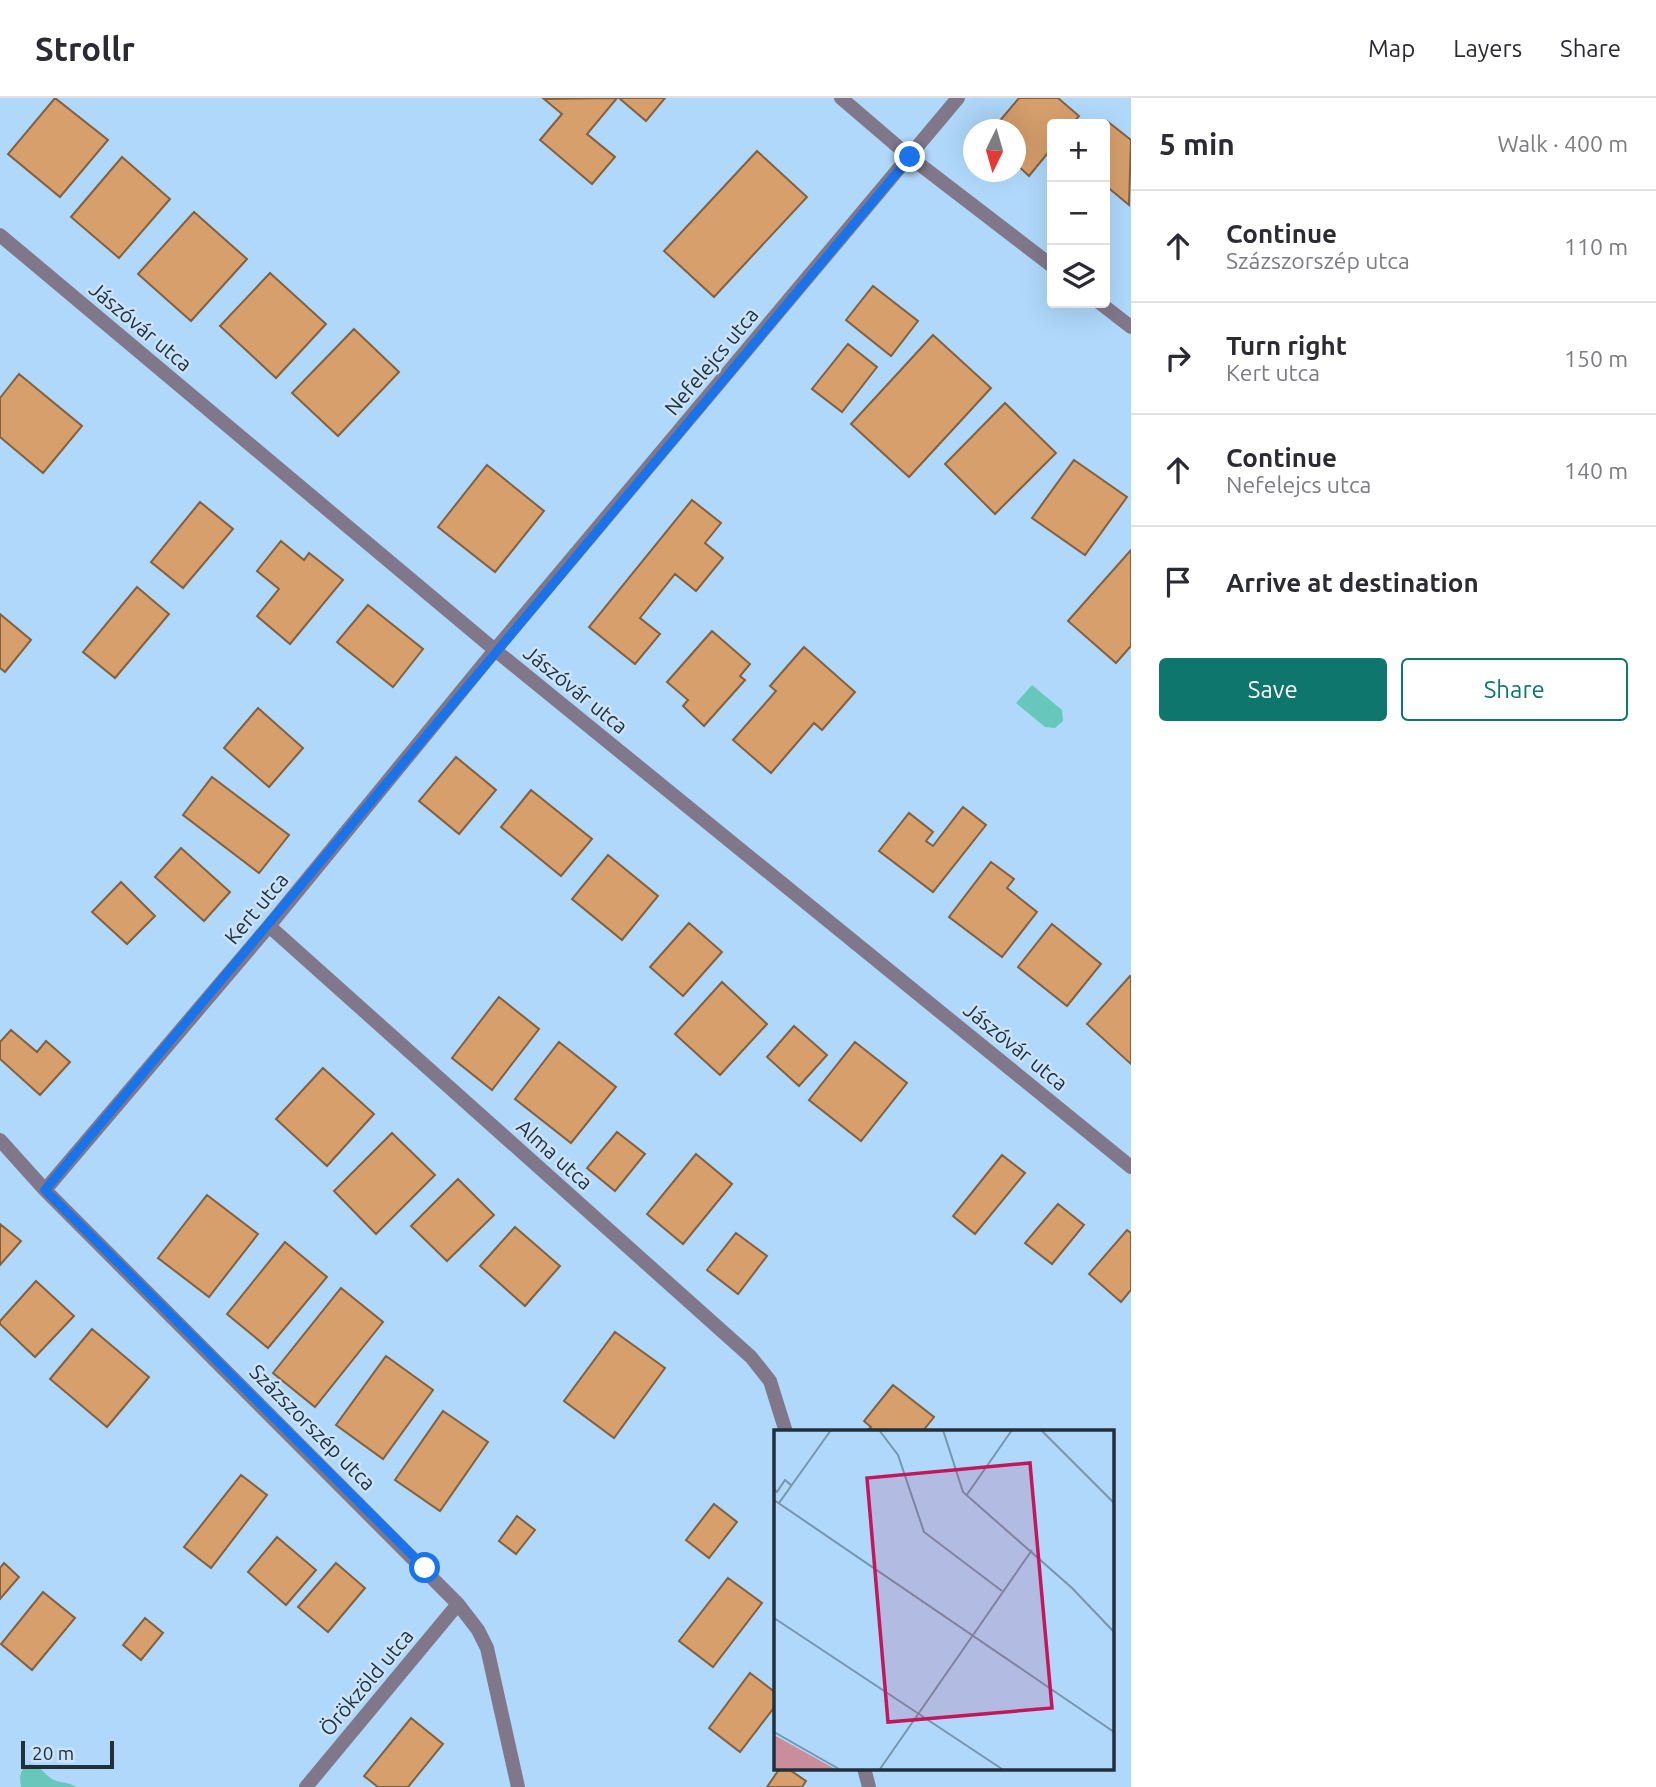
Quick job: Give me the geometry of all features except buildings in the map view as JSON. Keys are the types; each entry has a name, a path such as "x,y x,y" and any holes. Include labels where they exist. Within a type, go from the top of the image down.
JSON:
{"street":[{"path":"841,98 910,157 1047,262"},
{"name":"Nefelejcs utca","path":"495,650 958,98"},
{"name":"Jászóvár utca","path":"0,235 495,650 1131,1167"},
{"path":"1106,308 1131,327"},
{"name":"Kert utca","path":"45,1190 269,926 495,650"},
{"name":"Alma utca","path":"269,926 751,1357 770,1381 785,1430"},
{"name":"Százszorszép utca","path":"0,1140 45,1190 458,1604 478,1630 487,1648 518,1787"},
{"name":"Örökzöld utca","path":"306,1787 458,1604"},
{"path":"865,1770 869,1787"}],"shaded area":[{"path":"1032,685 1062,710 1063,721 1055,728 1045,727 1016,703"},
{"path":"30,1764 54,1780 76,1787 21,1787 21,1773"}],"route":[{"path":"425,1568 45,1190 269,926 495,650 910,157"}]}
